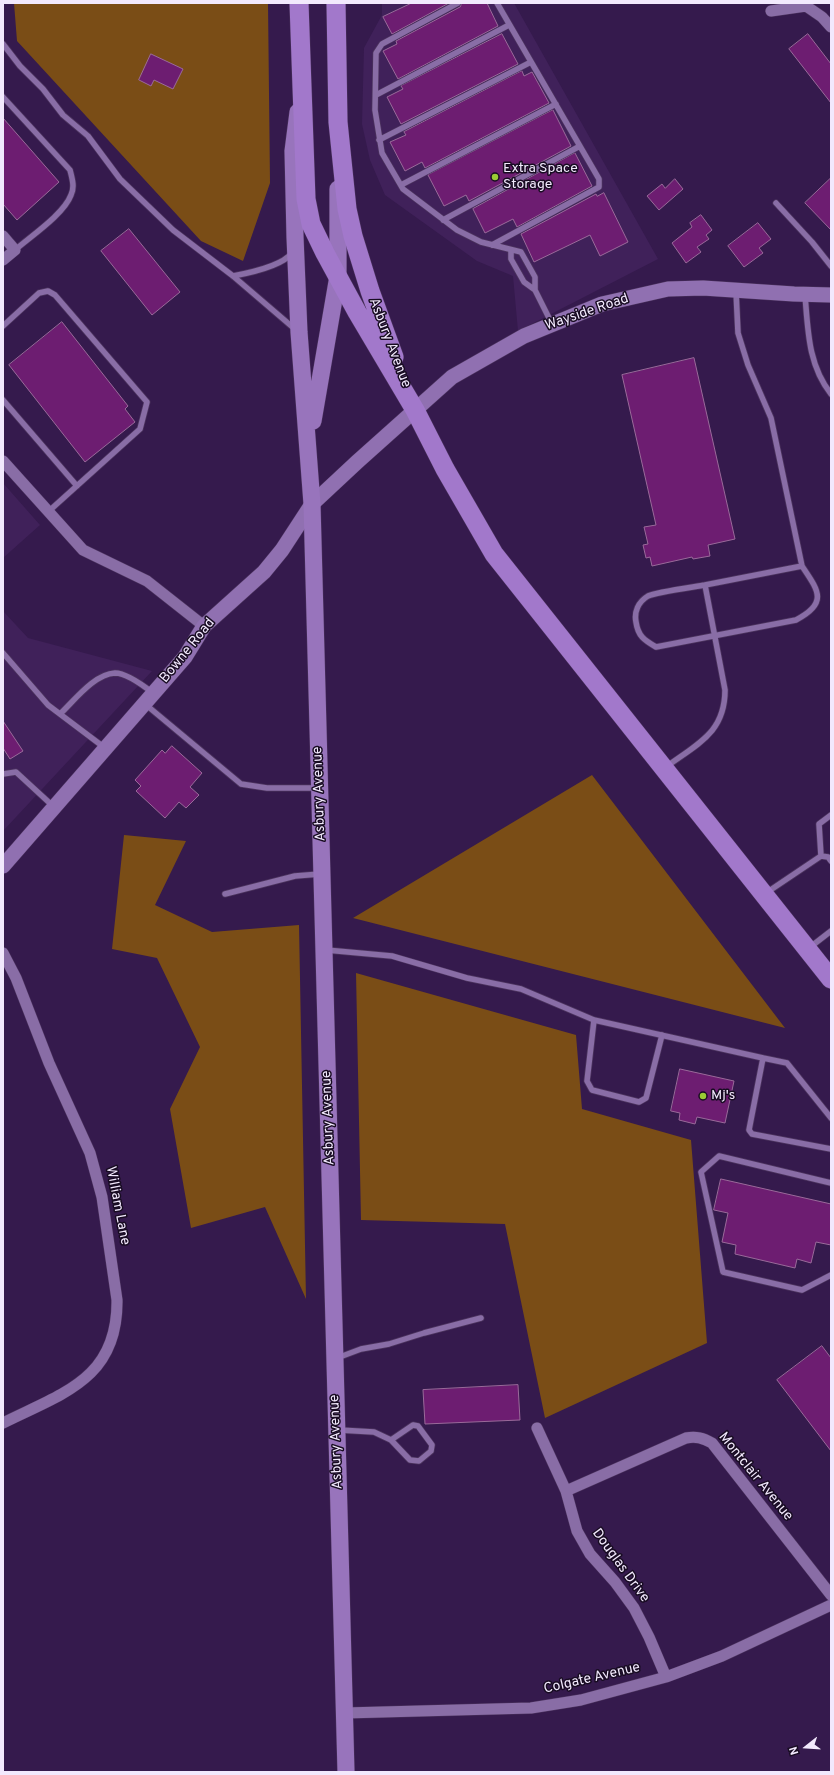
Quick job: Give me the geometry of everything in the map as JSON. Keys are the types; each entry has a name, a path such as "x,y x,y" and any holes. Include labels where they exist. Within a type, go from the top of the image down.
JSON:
{"highway":[{"name":"Asbury Avenue","path":"298,3 306,199 311,224 357,312 415,410"},
{"name":"Asbury Avenue","path":"336,3 338,122 347,209 353,236 370,291 415,410"},
{"path":"415,410 445,469 494,554 831,979"}],"main road":[{"name":"Asbury Avenue","path":"302,99 296,119 293,151 295,237 299,332 312,504 346,1772"},
{"name":"Asbury Avenue","path":"310,465 314,415 338,276 338,122"}],"street":[{"path":"771,12 806,6 822,17 831,27"},
{"path":"3,236 15,250 3,260"},
{"name":"Wayside Road","path":"415,410 452,377 524,336 602,304 668,289 703,288 831,295"},
{"name":"Bowne Road","path":"3,866 185,657 204,626 264,572 282,550 312,504 415,410"},
{"path":"3,461 83,550 147,581 204,626"},
{"name":"William Lane","path":"3,953 16,978 49,1063 90,1153 102,1197 118,1300 118,1316 115,1332 109,1349 93,1372 79,1384 65,1392 3,1423"},
{"name":"Douglas Drive","path":"537,1428 566,1491 573,1520 586,1548 615,1582 634,1608 649,1637 666,1677"},
{"name":"Montclair Avenue","path":"566,1491 686,1438 704,1438 712,1443 831,1595"},
{"name":"Colgate Avenue","path":"345,1713 548,1706 581,1700 666,1677 722,1656 831,1604"}],"lane":[{"path":"458,3 382,44 376,53 375,110 382,153 403,189 457,230 481,242 521,252 535,277 535,290 552,324"},
{"path":"492,245 598,187 599,179 497,3"},
{"path":"376,95 509,25"},
{"path":"3,44 20,66 43,90 63,115 88,136 120,179 173,230 233,276 299,332"},
{"path":"379,140 531,62"},
{"path":"3,97 70,170 73,180 71,195 57,214 15,250"},
{"path":"401,185 556,104"},
{"path":"443,220 580,146"},
{"path":"776,203 812,242 831,266"},
{"path":"233,276 252,273 272,265 292,254 295,237"},
{"path":"511,250 511,259 524,282 535,290"},
{"path":"736,290 738,333 748,365 771,418 802,566 817,588 817,602 808,614 796,620 656,647 644,640 637,632 634,615 640,603 649,596 802,566"},
{"path":"3,326 39,293 48,291 55,295 147,402 140,429 49,512"},
{"path":"805,294 808,334 813,363 823,384 831,394"},
{"path":"3,400 77,486"},
{"path":"664,769 708,737 723,714 725,690 705,585"},
{"path":"3,653 48,705 105,748"},
{"path":"60,714 97,678 115,673 132,679 149,698 241,784 267,788 320,788"},
{"path":"3,774 16,772 54,807"},
{"path":"821,856 819,824 831,815"},
{"path":"764,894 821,856 828,857 831,861"},
{"path":"225,894 295,876 322,873"},
{"path":"807,949 831,931"},
{"path":"324,949 392,956 467,978 521,989 594,1020 787,1063 831,1118"},
{"path":"594,1020 587,1081 592,1090 639,1102 646,1098 662,1035"},
{"path":"763,1058 749,1130 752,1134 831,1149"},
{"path":"831,1182 719,1156 701,1172 723,1272 802,1290 831,1275"},
{"path":"335,1359 361,1349 389,1344 481,1318"},
{"path":"337,1430 374,1432 391,1440 410,1460 419,1461 431,1451 432,1445 418,1426 412,1425 391,1440"}],"shaded area":[{"path":"14,3 268,3 270,183 243,261 201,241 17,41"},
{"name":"Extra Space Storage","path":"382,3 514,3 658,259 518,331 513,276 477,261 385,195 370,160 362,124 364,48 382,15"},
{"path":"3,483 40,525 3,558"},
{"path":"3,611 28,638 152,671 3,831"},
{"path":"592,775 785,1028 353,918"},
{"path":"124,835 186,841 155,905 212,932 299,925 306,1299 265,1207 191,1228 170,1109 200,1047 157,958 112,949"},
{"path":"356,973 576,1035 582,1109 691,1140 707,1343 545,1418 505,1224 361,1220"}],"building":[{"path":"412,3 449,3 392,34 383,17"},
{"path":"462,3 487,3 498,26 398,79 383,51 397,44 396,41 460,7"},
{"path":"502,34 518,64 401,124 387,97 403,89 401,86"},
{"path":"808,34 831,64 831,103 789,49"},
{"path":"151,54 183,69 173,89 154,80 151,86 139,80"},
{"path":"522,71 524,76 532,72 549,103 425,168 422,162 405,171 390,142 406,135 404,132"},
{"path":"553,110 571,146 469,201 466,195 444,206 428,175"},
{"path":"3,118 59,182 17,220 3,204"},
{"path":"575,153 592,186 517,227 513,219 485,233 473,209"},
{"path":"831,178 831,230 805,203"},
{"path":"675,179 683,189 659,210 647,196 662,184 665,188"},
{"path":"604,193 628,242 600,256 590,235 534,262 521,234 596,194 597,196"},
{"path":"701,215 712,230 706,235 709,239 697,247 701,252 686,263 672,243 692,227 690,223"},
{"path":"758,223 771,239 759,248 763,253 744,267 728,246"},
{"path":"129,229 180,292 152,315 101,251"},
{"path":"62,322 128,406 125,409 135,422 85,462 9,365"},
{"path":"694,358 735,539 708,545 710,556 693,559 692,557 652,566 650,557 646,558 643,545 648,544 644,527 656,525 622,375"},
{"path":"3,721 23,751 10,759 3,748"},
{"path":"172,746 202,773 190,787 199,795 186,808 179,802 165,818 136,791 141,786 135,780 162,750 165,753"},
{"name":"Mj's","path":"680,1069 734,1081 725,1123 697,1117 695,1124 679,1120 680,1113 671,1111"},
{"path":"721,1179 831,1204 831,1245 816,1242 811,1263 797,1259 795,1268 735,1254 736,1245 722,1242 728,1213 714,1210"},
{"path":"822,1346 831,1358 831,1451 777,1380"},
{"path":"518,1385 520,1420 425,1424 423,1390"}],"place":[{"name":"Extra Space Storage","path":"495,177"},
{"name":"Mj's","path":"703,1096"}]}
